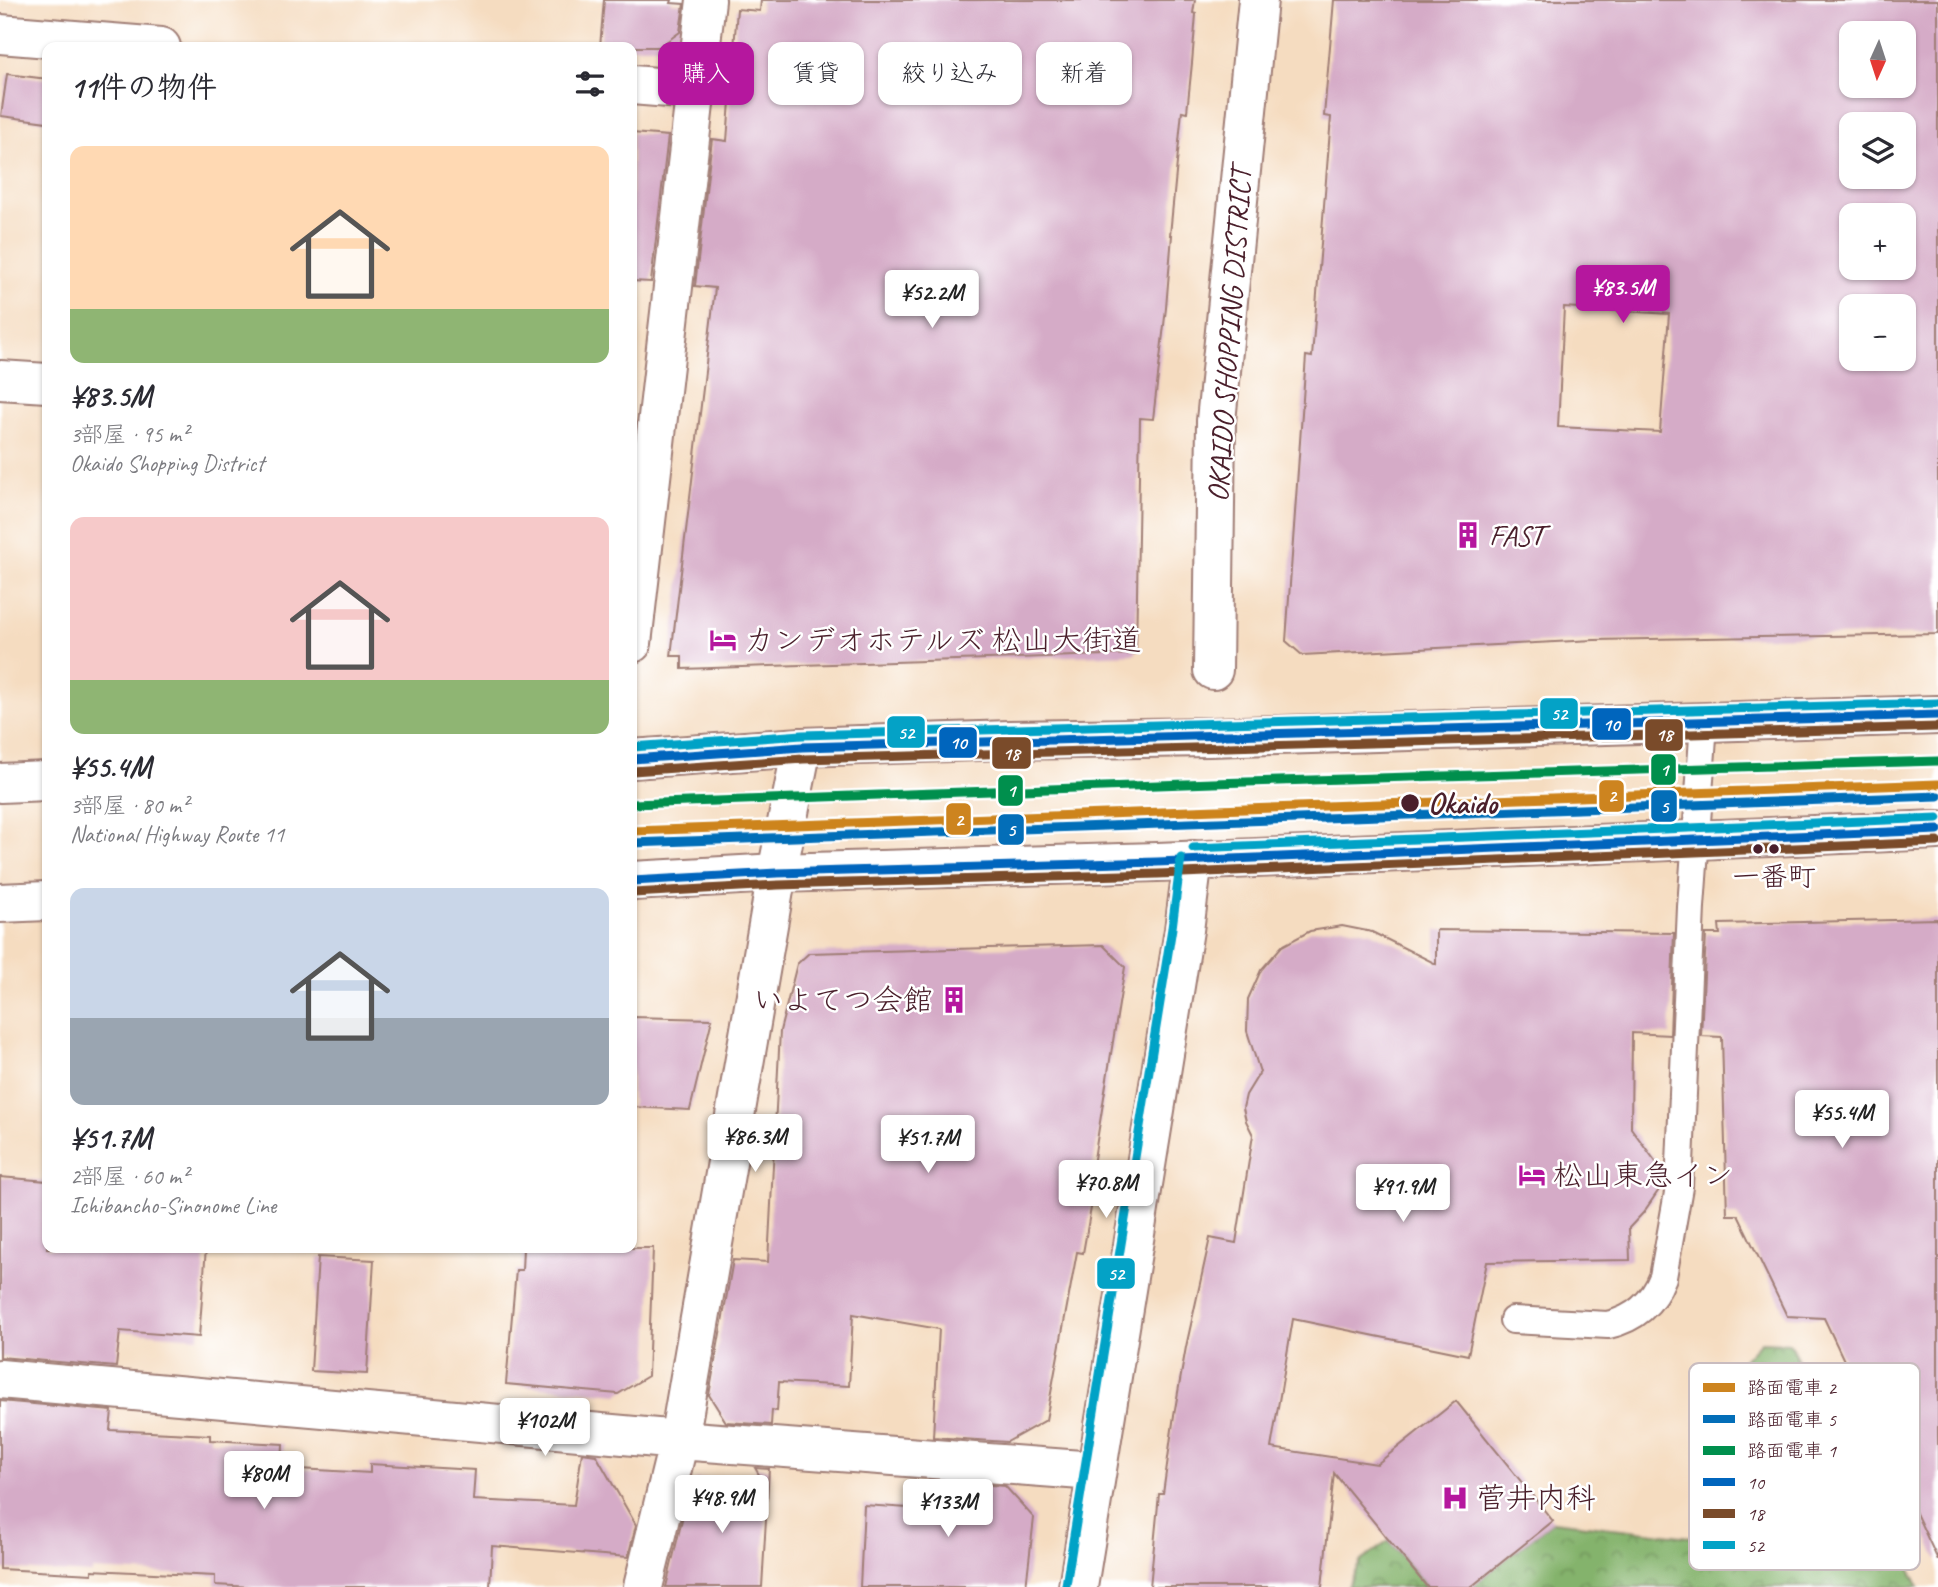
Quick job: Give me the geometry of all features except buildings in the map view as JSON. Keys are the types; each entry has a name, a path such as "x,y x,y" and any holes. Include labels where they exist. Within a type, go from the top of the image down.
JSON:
{"main road":[{"path":"700,42 706,0"},
{"name":"OKAIDO SHOPPING DISTRICT","path":"1213,670 1216,421 1258,0"},
{"path":"0,34 99,42"},
{"path":"637,85 658,87"},
{"path":"637,553 644,428 692,105"},
{"path":"0,380 42,383"},
{"path":"637,758 802,747 1024,739 1938,715"},
{"path":"643,1587 679,1440 777,873 802,747"},
{"path":"0,783 42,781"},
{"path":"637,881 777,873 1193,860 1938,830"},
{"path":"1078,1587 1193,860"},
{"path":"0,903 42,901"},
{"path":"0,1379 679,1440 1095,1471"}],"lane":[{"path":"1513,1320 1608,1325 1619,1323 1647,1305 1659,1287 1679,1187 1695,840 1704,723"}],"green space":[{"path":"1761,1342 1789,1343 1800,1363 1742,1363"},
{"path":"1553,1521 1689,1537 1689,1570 1910,1570 1919,1587 1471,1587"},
{"path":"1389,1541 1427,1587 1347,1587 1361,1561"}],"tram line":[{"name":"1","path":"637,804 1938,761"},
{"name":"2","path":"637,831 1938,784"},
{"name":"5","path":"637,843 1938,796"}],"transit line":[{"name":"52","path":"637,747 802,735 1938,703"},
{"name":"10","path":"637,759 802,747 1938,715"},
{"name":"18","path":"637,771 803,759 1938,727"},
{"name":"52","path":"1193,848 1938,818"},
{"name":"10","path":"637,881 777,873 1157,862 1938,830"},
{"name":"18","path":"637,893 778,885 1158,874 1938,842"},
{"name":"52","path":"1066,1585 1181,858"}],"place":[{"name":"FAST","path":"1468,535"},
{"name":"カンデオホテルズ 松山大街道","path":"723,640"},
{"name":"Okaido","path":"1410,803"},
{"name":"一番町","path":"1774,849"},
{"name":"いよてつ会館","path":"954,1000"},
{"name":"松山東急イン","path":"1532,1175"},
{"name":"菅井内科","path":"1455,1498"}]}
